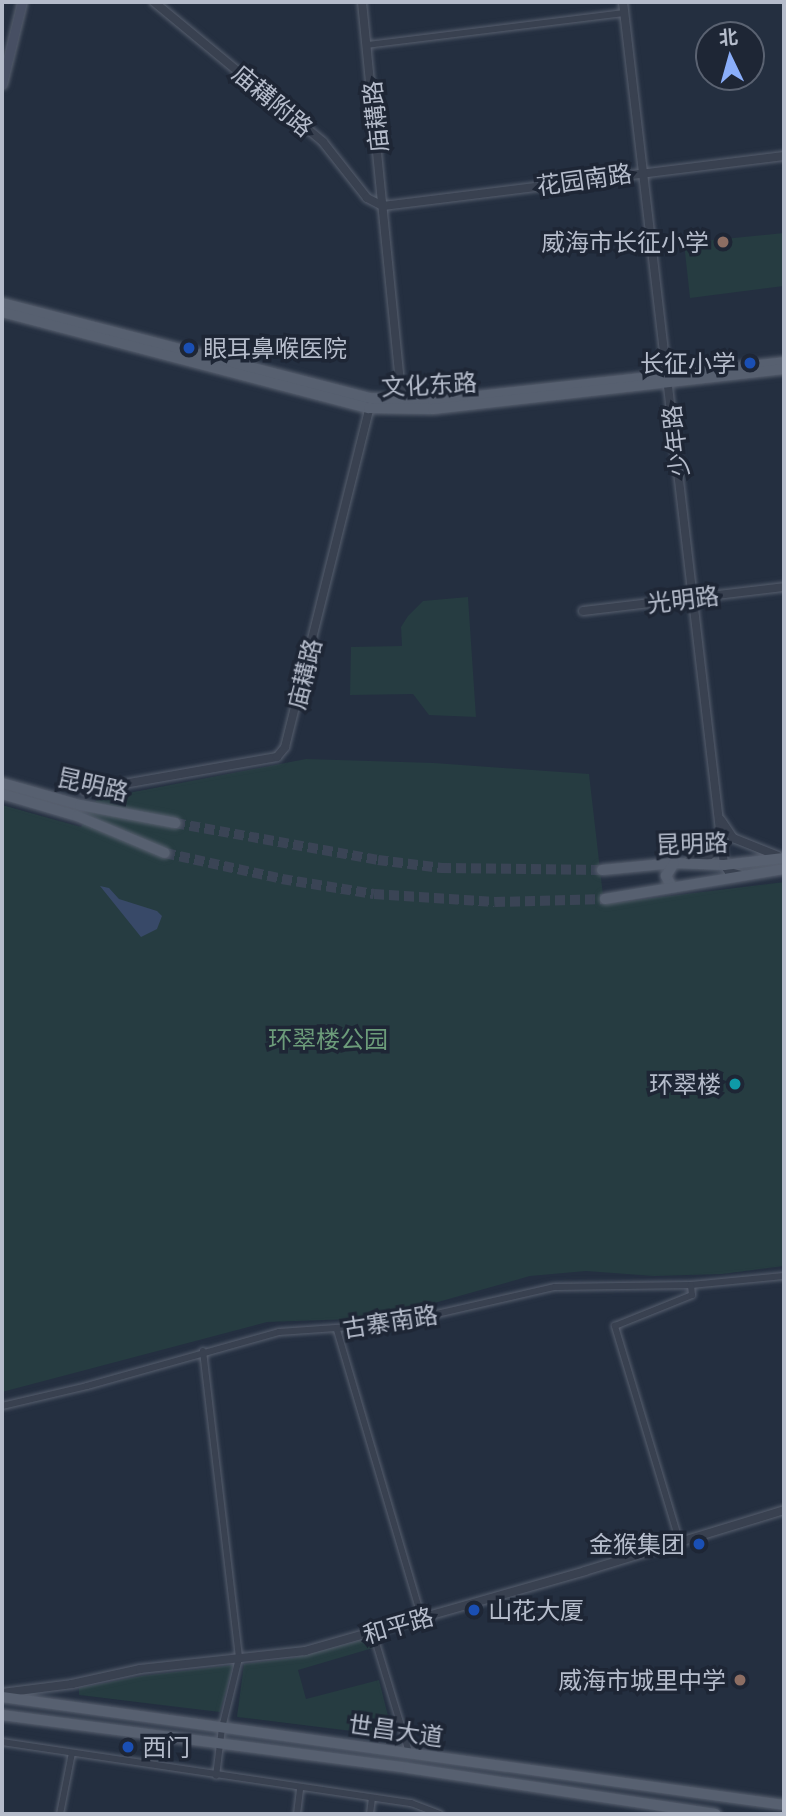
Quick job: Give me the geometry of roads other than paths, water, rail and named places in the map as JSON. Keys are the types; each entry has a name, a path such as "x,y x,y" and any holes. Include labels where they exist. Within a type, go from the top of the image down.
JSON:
{"main road":[{"path":"2,84 22,2"},
{"path":"2,303 370,403 433,401 668,378 784,362"},
{"name":"文化东路","path":"2,312 370,403 433,409 668,378 784,369"},
{"name":"昆明路","path":"2,783 80,805 175,824"},
{"name":"昆明路","path":"2,794 77,816 165,852"},
{"name":"昆明路","path":"602,870 674,863 724,865 784,858"},
{"path":"672,887 666,876 674,863"},
{"name":"昆明路","path":"605,899 784,869"},
{"name":"世昌大道","path":"2,1695 784,1805"},
{"name":"世昌大道","path":"2,1715 408,1768 716,1814"}],"street":[{"name":"庙耩附路","path":"154,2 323,142 367,198 383,206"},
{"name":"庙耩路","path":"362,2 402,400"},
{"name":"少年路","path":"624,2 724,865"},
{"path":"367,45 625,13"},
{"name":"花园南路","path":"383,206 645,171 784,156"},
{"name":"庙耩路","path":"84,791 277,757 285,747 370,403"},
{"name":"光明路","path":"583,611 784,587"},
{"path":"719,816 733,838 767,854 784,858"},
{"path":"674,863 709,855 718,848 721,838"},
{"path":"724,865 729,872 741,875"},
{"name":"古寨南路","path":"2,1406 87,1386 203,1351 279,1332 393,1324 555,1287 691,1285 784,1276"},
{"path":"680,1543 615,1326 692,1295 691,1285"},
{"path":"337,1330 422,1618"},
{"path":"203,1351 239,1658 222,1728 216,1776"},
{"name":"和平路","path":"2,1695 72,1684 140,1669 305,1651 680,1543 784,1510"},
{"path":"373,1633 409,1752"},
{"path":"2,1742 411,1803 440,1814"},
{"path":"60,1814 72,1753"},
{"path":"297,1814 300,1787"},
{"path":"370,1814 372,1798"}],"water":[{"path":"100,886 109,888 119,899 157,911 162,916 157,929 141,937"}],"tunnel":[{"path":"175,823 378,860 441,868 602,870"},
{"path":"165,853 282,879 374,894 495,902 605,899"}],"place":[{"name":"威海市长征小学","path":"723,242"},
{"name":"眼耳鼻喉医院","path":"189,348"},
{"name":"长征小学","path":"750,363"},
{"name":"环翠楼","path":"735,1084"},
{"name":"金猴集团","path":"699,1544"},
{"name":"山花大厦","path":"474,1610"},
{"name":"威海市城里中学","path":"740,1680"},
{"name":"西门","path":"128,1747"}],"park label":[{"name":"环翠楼公园","path":"328,1039"}]}
